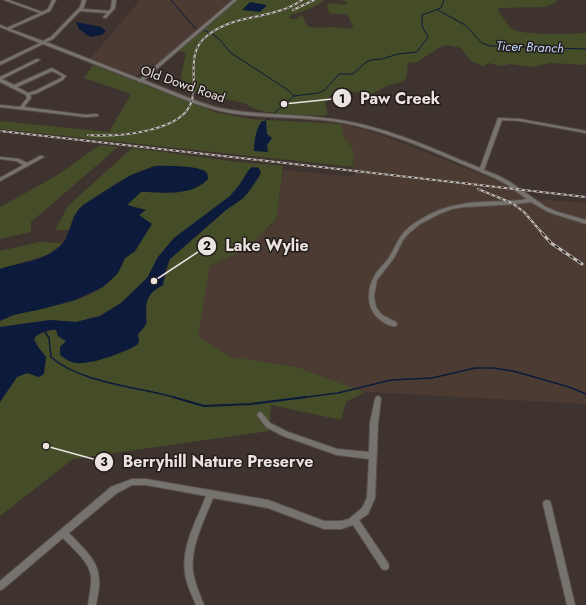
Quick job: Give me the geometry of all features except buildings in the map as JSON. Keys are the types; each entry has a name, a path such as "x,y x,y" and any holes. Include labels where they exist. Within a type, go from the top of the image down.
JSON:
{"street":[{"path":"6,0 42,13"},
{"path":"7,29 52,8 54,0"},
{"path":"0,64 52,38 80,10 84,0"},
{"path":"105,17 113,8 114,0"},
{"path":"140,81 235,0"},
{"path":"80,10 109,12"},
{"name":"Old Dowd Road","path":"0,26 212,108 236,113 336,121 369,128 509,183 548,210 586,222"},
{"path":"0,80 38,60"},
{"path":"0,80 14,87 28,94 36,92 62,79 64,76 52,69 14,87"},
{"path":"21,108 29,98 28,94"},
{"path":"0,106 86,116 96,115"},
{"path":"480,171 500,119 520,120 586,132"},
{"path":"0,180 42,157"},
{"path":"0,158 17,160 26,165"},
{"path":"394,324 382,318 373,310 371,299 372,288 376,278 392,256 399,242 409,230 432,214 461,204 499,205 532,200"},
{"path":"0,586 114,490 126,484 138,481 268,504 324,525 341,525 354,521 365,511 371,498 374,422 378,399"},
{"path":"260,415 268,425 286,434 337,452 372,456"},
{"path":"200,605 191,580 188,558 191,544 211,494"},
{"path":"547,504 571,605"},
{"path":"354,521 385,566"},
{"path":"63,533 93,569 95,581 92,605"}],"shaded area":[{"path":"140,0 232,0 155,65 152,64 138,75 133,75 90,59"},
{"path":"342,124 392,139 508,185 536,199 586,203 586,404 365,392 297,367 231,357 198,337 210,266 247,249 256,238 273,224 277,216 283,170 354,177 354,151 342,133"}],"green space":[{"path":"238,0 324,0 304,11 290,15 289,17 291,19 296,19 302,15 307,26 310,27 354,28 347,14 329,13 327,5 329,3 346,5 347,2 342,0 557,0 555,3 544,7 499,8 498,10 509,26 516,31 547,34 586,33 586,65 551,63 531,67 510,64 500,66 489,63 483,66 471,61 461,48 448,45 442,46 417,62 408,63 406,79 402,82 387,86 370,95 350,91 340,91 335,93 330,96 325,103 328,113 324,116 294,115 261,111 247,104 182,88 181,76 186,53 179,51"},
{"path":"93,65 218,113 251,119 342,124 342,133 354,151 353,167 0,129 0,121 109,132 131,94 84,78"},
{"path":"100,145 118,147 31,222 31,232 0,239 0,207 56,176"},
{"path":"132,148 283,166 277,216 273,224 272,223 247,249 210,266 198,336 231,357 297,367 365,392 346,402 341,420 271,405 269,431 73,459 0,516 0,402 17,377 27,373 39,377 44,374 45,357 35,342 35,336 56,330 58,336 93,362 132,348 140,332 146,325 147,298 152,291 163,285 170,259 226,210 242,199 259,178 259,168 252,167 241,184 230,196 174,238 158,257 147,278 121,303 99,316 76,322 50,320 0,327 0,321 15,315 77,300 92,294 117,274 124,260 135,251 140,243 144,218 138,215 145,210 127,205 141,192 167,193 185,191 201,185 208,179 196,168 180,166 155,166 137,172 115,184 83,205 74,216 69,230 55,230 68,206"},
{"path":"39,242 63,243 47,255 0,269 0,251"}],"water":[{"path":"250,2 267,5 260,12 242,10"},
{"path":"76,22 101,27 106,31 102,35 90,37 79,29"},
{"path":"262,121 266,121 267,134 272,138 267,145 268,152 254,151 254,143 258,127"},
{"path":"155,166 181,166 201,169 207,173 208,179 201,185 185,191 167,193 141,192 127,205 146,210 139,215 152,224 135,251 125,258 118,273 103,287 75,300 13,315 0,321 0,269 46,256 54,251 66,238 74,216 83,205 129,176"},
{"path":"252,167 259,168 261,173 248,193 226,210 170,259 165,272 163,285 151,294 147,301 146,323 138,334 138,344 126,351 108,357 90,362 76,363 60,355 60,347 66,341 58,336 56,330 44,332 34,339 46,357 44,374 39,377 27,373 17,377 0,402 0,327 50,320 76,322 100,316 121,303 147,278 158,257 174,238 230,196"}],"waterway":[{"path":"171,0 196,29"},
{"path":"294,96 318,93 325,90 339,74 353,74 365,63 371,60 382,59 398,54 417,52 428,37 422,26 422,15 441,8 444,0"},
{"name":"Ticer Branch","path":"438,10 465,25 482,43 490,46 586,49"},
{"path":"203,30 208,32"},
{"path":"211,33 219,39 231,53 288,90 294,96"},
{"path":"264,122 294,96"},
{"path":"45,332 49,338 51,357 63,366 78,373 111,383 177,398"},
{"path":"299,398 338,393 391,380 432,378 475,368 493,368 513,371 569,387 586,394"},
{"path":"173,397 204,406 251,404 306,397"}],"railway":[{"path":"88,135 131,134 147,131 176,120 186,111 192,100 194,57 201,42 208,35 231,23 279,11 302,0"},
{"path":"293,10 314,0"},
{"path":"0,131 586,197"},
{"path":"478,189 512,203 524,212 543,234"},
{"path":"542,233 551,243 582,264"}],"place":[{"name":"Paw Creek","path":"284,104"},
{"name":"Lake Wylie","path":"154,281"},
{"name":"Berryhill Nature Preserve","path":"46,446"}]}
